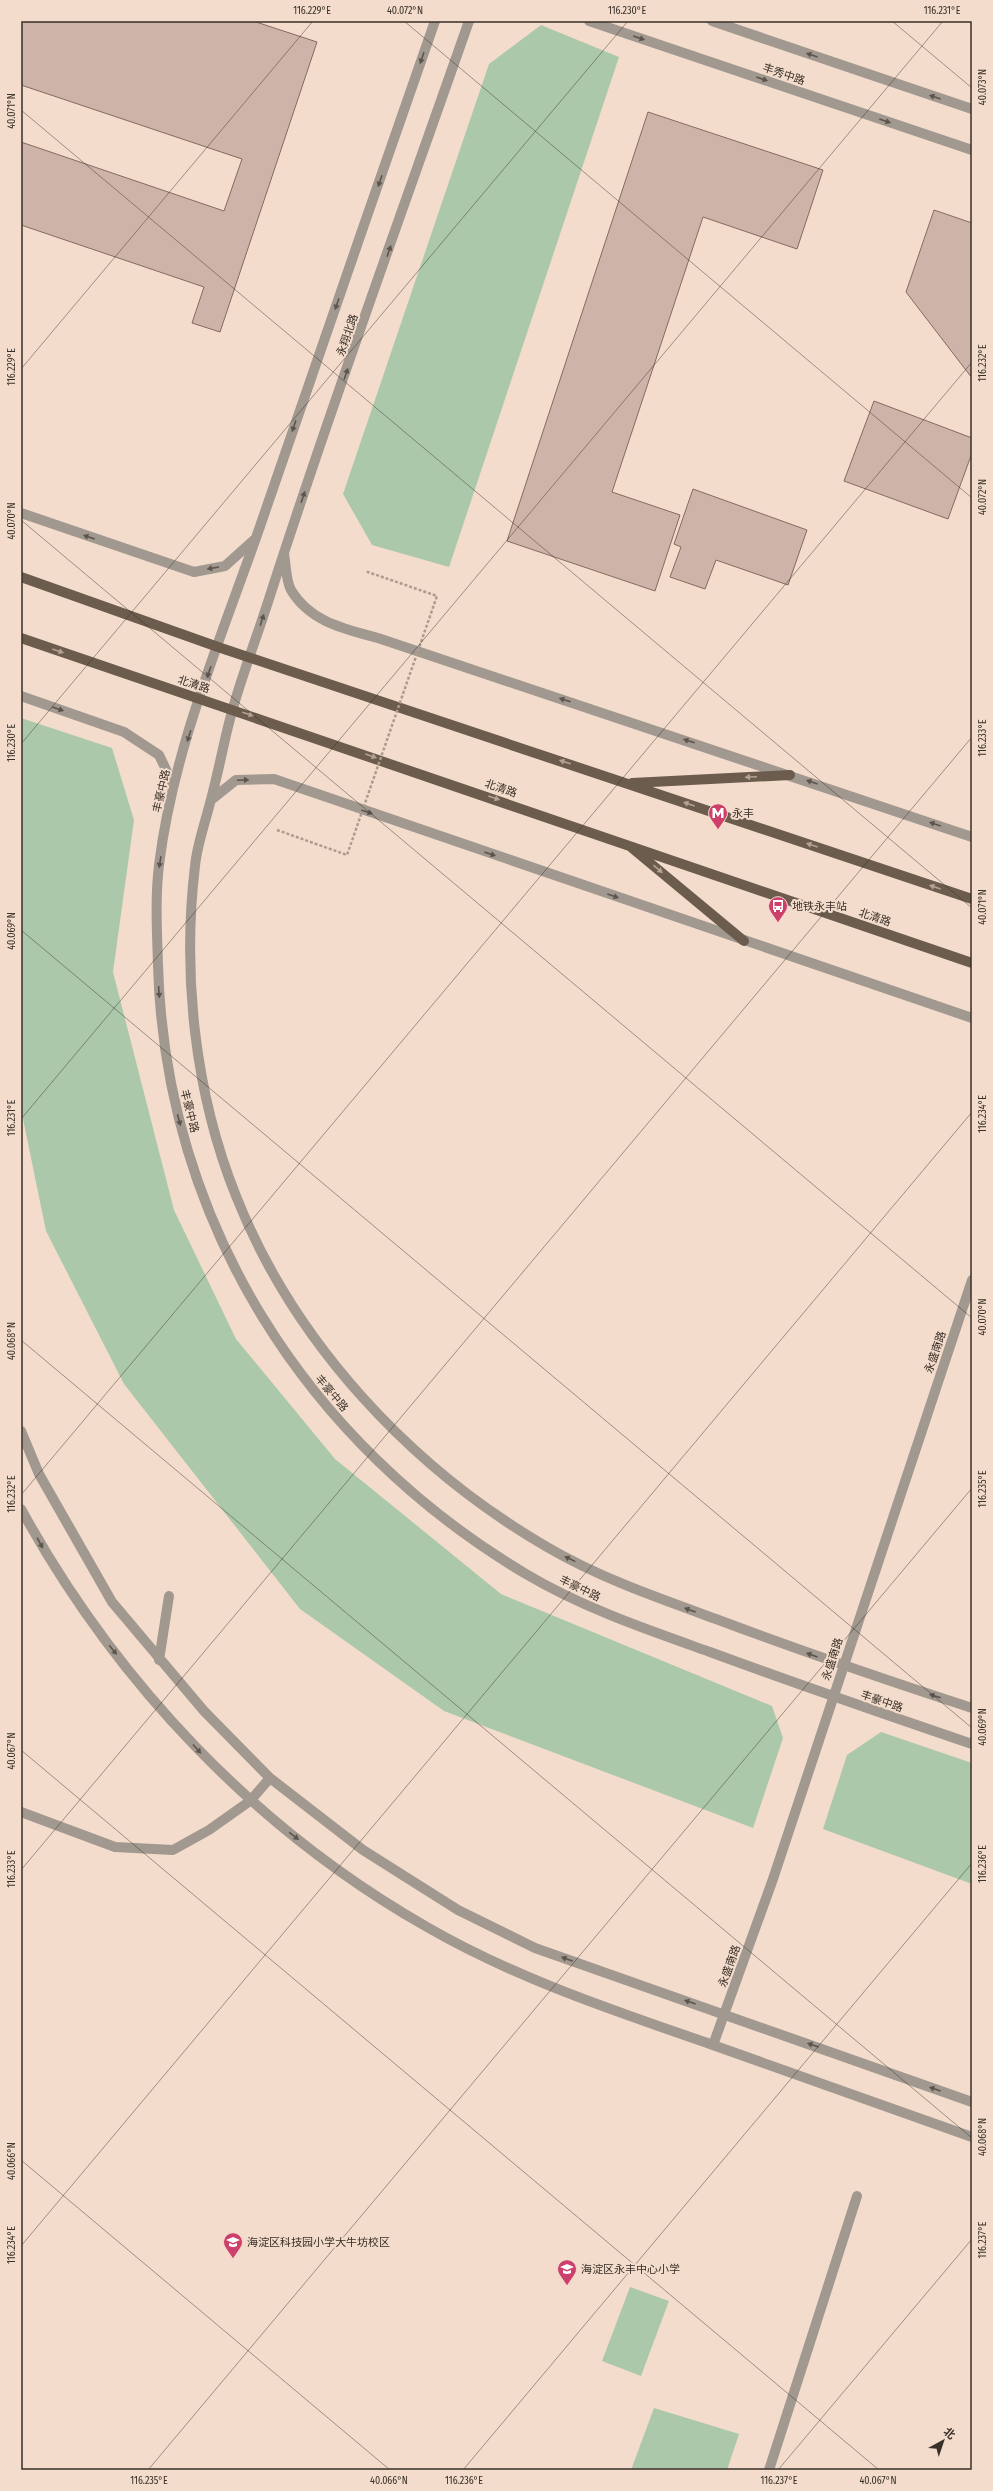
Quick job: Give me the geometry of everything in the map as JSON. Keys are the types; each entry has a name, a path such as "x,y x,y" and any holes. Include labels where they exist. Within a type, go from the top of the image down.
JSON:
{"main road":[{"path":"21,577 250,657 972,899"},
{"name":"北清路","path":"21,638 233,709 972,963"},
{"path":"627,783 790,775"},
{"path":"628,844 744,941"}],"street":[{"name":"永翔北路","path":"218,646 435,21"},
{"name":"永翔北路","path":"233,709 284,553 469,21"},
{"name":"丰秀中路","path":"589,21 972,150"},
{"path":"712,21 972,109"},
{"path":"21,514 194,572 225,566 255,539"},
{"path":"284,553 290,590 309,613 334,625 972,836"},
{"name":"丰豪中路","path":"218,646 173,784 159,868 157,926 158,991 164,1050 174,1101 189,1157 228,1255 255,1308 288,1358 330,1411 375,1458 421,1500 471,1538 530,1576 615,1618 832,1697 972,1744"},
{"path":"21,696 124,732 159,755 173,784"},
{"name":"丰豪中路","path":"233,709 195,860 191,918 192,985 197,1047 219,1148 237,1200 273,1272 297,1311 335,1366 377,1413 434,1466 487,1510 551,1549 624,1585 842,1666 972,1708"},
{"path":"211,800 236,780 274,779 972,1018"},
{"name":"永盛南路","path":"713,2045 773,1879 842,1666 972,1280"},
{"path":"21,1431 39,1474 112,1602 159,1660 204,1711 270,1778 363,1850 458,1910 535,1948 972,2102"},
{"path":"21,1509 48,1558 100,1634 143,1688 205,1758 250,1801 342,1874 428,1928 516,1972 713,2045 972,2137"},
{"path":"159,1660 169,1596"},
{"path":"21,1812 115,1847 172,1850 209,1830 250,1801 270,1778"},
{"path":"769,2470 857,2196"}],"path":[{"path":"276,830 347,855 437,596 364,571"}],"green space":[{"path":"541,25 619,57 449,567 372,545 343,494 489,64"},
{"path":"21,718 112,748 134,820 113,972 174,1210 236,1339 335,1459 501,1594 772,1706 783,1738 753,1828 444,1711 300,1609 124,1384 46,1231 21,1109"},
{"path":"881,1732 972,1763 972,1884 823,1829 847,1755"},
{"path":"630,2287 669,2301 641,2376 602,2361"},
{"path":"654,2408 739,2434 727,2470 631,2470"}],"building":[{"path":"21,21 253,21 317,42 220,332 192,323 204,287 21,225 21,142 224,211 242,159 21,85"},
{"path":"648,112 823,170 797,249 703,217 612,492 680,515 655,591 507,541"},
{"path":"934,210 972,223 972,378 906,292"},
{"path":"874,401 972,438 972,453 948,519 844,481"},
{"path":"693,489 807,530 788,585 716,560 705,589 670,577 681,547 674,544"}],"place":[{"name":"永丰","path":"718,830"},
{"name":"地铁永丰站","path":"778,923"},
{"name":"海淀区科技园小学大牛坊校区","path":"233,2259"},
{"name":"海淀区永丰中心小学","path":"567,2286"}]}
